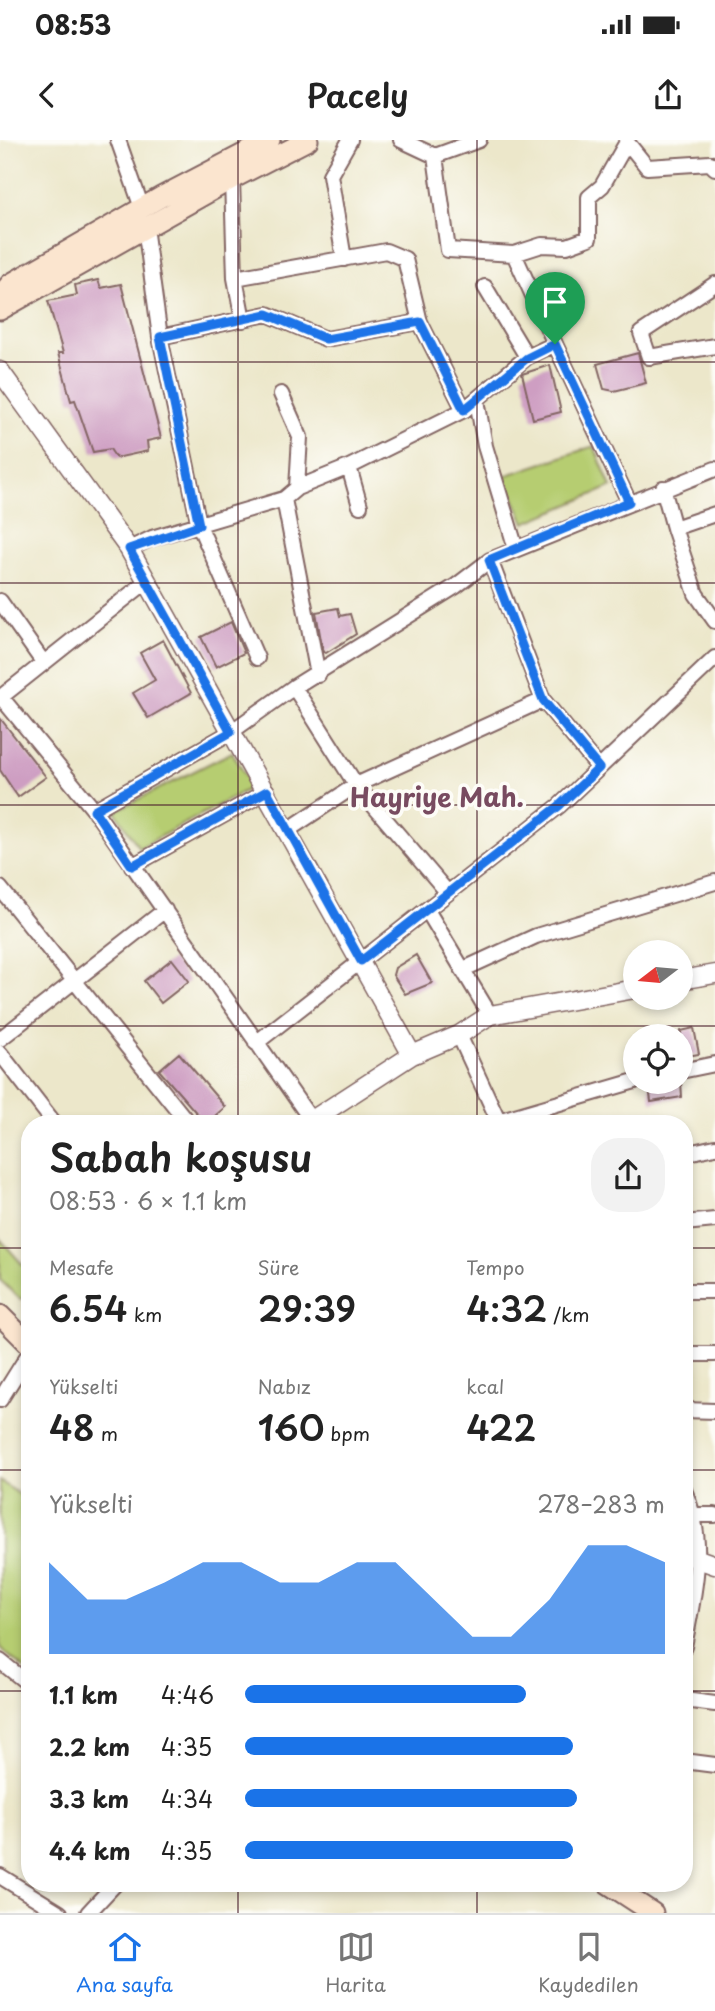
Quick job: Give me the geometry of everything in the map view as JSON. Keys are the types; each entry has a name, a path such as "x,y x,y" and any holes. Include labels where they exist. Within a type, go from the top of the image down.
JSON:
{"main road":[{"path":"0,310 270,140"},
{"path":"0,296 10,284 308,140"},
{"path":"0,1315 21,1336"},
{"path":"633,1892 653,1913"}],"street":[{"path":"118,140 143,218 160,337 199,525 257,659"},
{"path":"344,259 330,175 350,140"},
{"path":"401,140 435,156 479,140"},
{"path":"435,156 448,250 514,254 542,245 567,246 589,238 589,197 602,186 627,141 647,167 710,163 715,168"},
{"path":"232,179 235,278 243,320"},
{"path":"235,278 386,251 405,259 420,322 464,410"},
{"path":"514,254 629,502"},
{"path":"715,284 641,333 649,357 715,346"},
{"path":"485,287 527,358"},
{"path":"160,337 267,314 326,339 420,322"},
{"path":"129,549 284,499 297,488 349,467 464,410 527,358 555,344"},
{"path":"0,371 129,549 267,791 412,1055"},
{"path":"281,394 300,437 297,488"},
{"path":"477,400 485,446 516,549"},
{"path":"349,467 360,506"},
{"path":"94,810 231,732 294,687 318,675 456,586 489,560 715,469"},
{"path":"663,488 696,594 715,621"},
{"path":"284,499 318,675"},
{"path":"674,528 715,514"},
{"path":"489,560 543,700 599,768"},
{"path":"147,581 1,697 94,810 305,1115"},
{"path":"0,601 43,662"},
{"path":"256,1043 559,806 715,658"},
{"path":"294,687 356,785 448,893"},
{"path":"288,830 356,785 543,700"},
{"path":"132,866 267,791"},
{"path":"464,969 536,936 715,882"},
{"path":"0,888 182,1115"},
{"path":"0,1039 165,910"},
{"path":"427,910 490,1015"},
{"path":"693,979 715,974"},
{"path":"321,1115 412,1055 459,1035 490,1015 623,991"},
{"path":"459,1035 496,1115"},
{"path":"0,1053 48,1115"},
{"path":"693,1069 715,1064"},
{"path":"522,1115 623,1085"},
{"path":"693,1152 715,1147"},
{"path":"693,1222 715,1220"},
{"path":"693,1291 715,1291"},
{"path":"693,1354 715,1354"},
{"path":"0,1400 21,1366"},
{"path":"693,1410 715,1411"},
{"path":"693,1510 700,1559 693,1598"},
{"path":"695,1515 715,1515"},
{"path":"0,1661 21,1678"},
{"path":"693,1701 715,1704"},
{"path":"693,1762 715,1765"},
{"path":"0,1876 21,1889"},
{"path":"26,1892 60,1913"},
{"path":"88,1913 108,1892"}],"green space":[{"path":"594,446 611,487 525,523 504,476"},
{"path":"232,752 252,787 139,848 115,811"},
{"path":"0,1239 21,1263 21,1299 0,1280"},
{"path":"0,1481 21,1496 21,1666 0,1648"}],"building":[{"path":"98,280 101,288 121,284 161,438 147,441 148,451 116,458 110,449 93,452 75,400 71,401 58,353 63,353 48,301 77,295 75,285"},
{"path":"638,353 646,383 614,391 604,389 597,364"},
{"path":"550,365 561,412 533,419 522,374"},
{"path":"338,608 340,616 350,614 356,634 326,653 323,652 316,612"},
{"path":"231,622 244,653 216,667 201,637"},
{"path":"163,640 191,693 148,718 133,693 155,680 140,653"},
{"path":"0,718 46,777 18,797 0,770"},
{"path":"416,955 432,983 405,994 393,975 395,968"},
{"path":"172,959 189,981 161,1003 144,981"},
{"path":"693,1028 699,1054 693,1055"},
{"path":"179,1053 225,1107 216,1115 198,1115 159,1070"},
{"path":"650,1094 682,1094 682,1097 651,1102"}],"district":[{"name":"Hayriye Mah.","path":"437,796"}],"route":[{"path":"267,314 326,339 420,322 464,410 527,358 555,344 629,502 489,560 543,700 599,768 559,806 361,961 267,791 132,866 94,810 231,732 129,549 152,538 199,525 160,337 267,314"}]}
